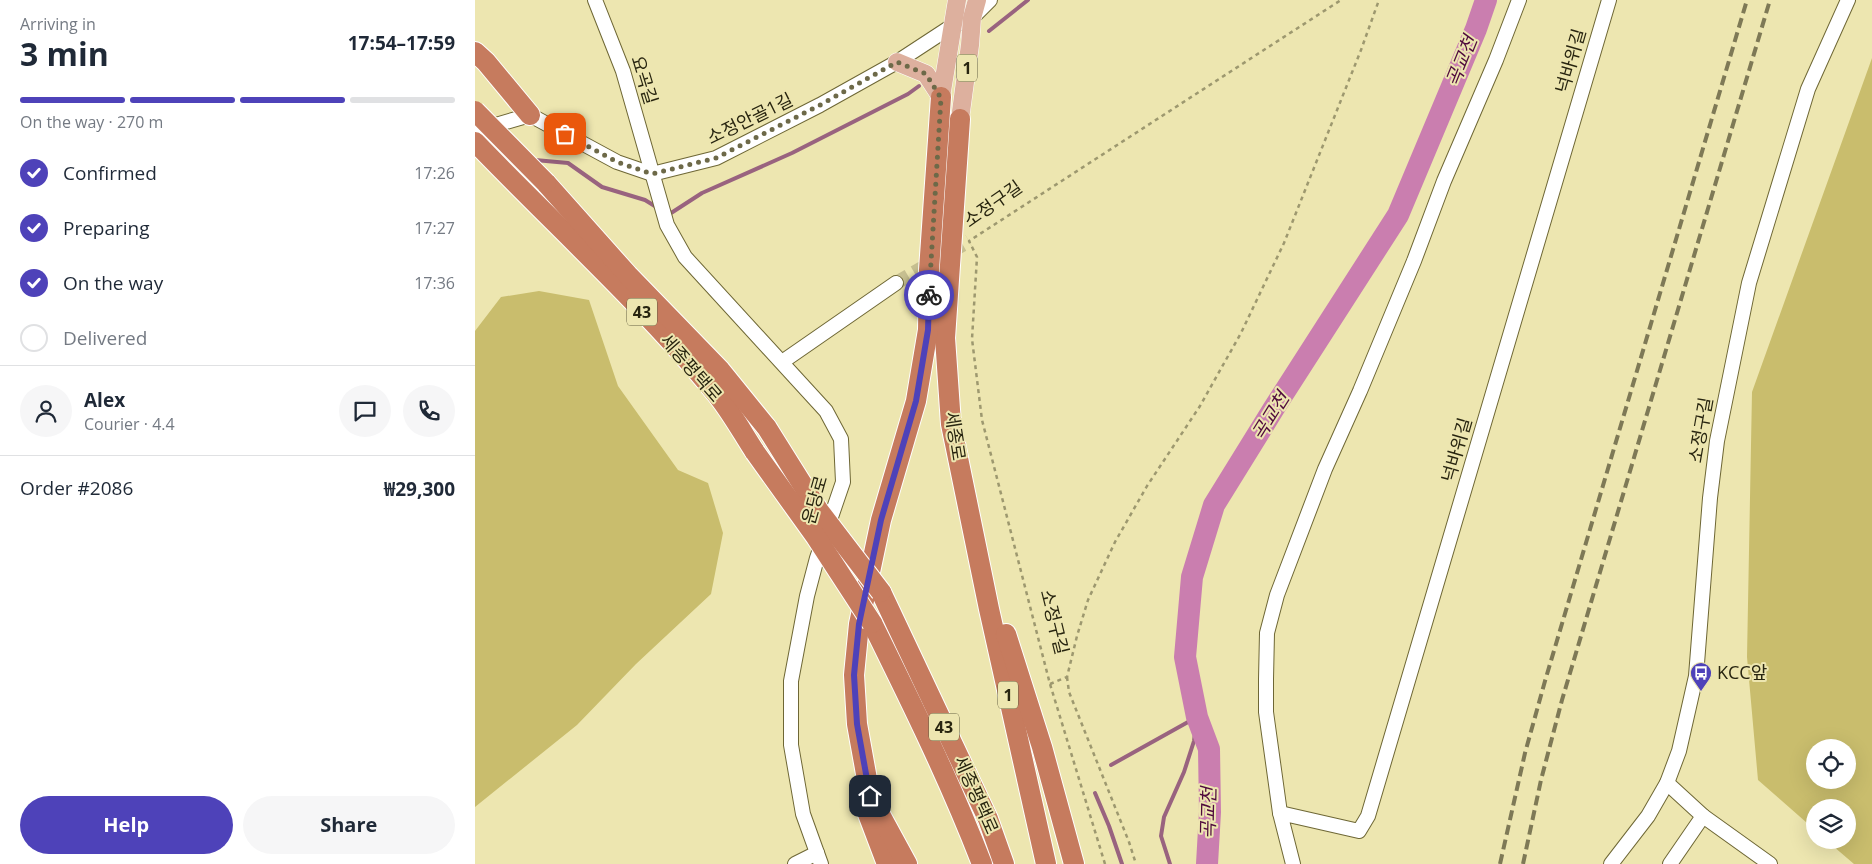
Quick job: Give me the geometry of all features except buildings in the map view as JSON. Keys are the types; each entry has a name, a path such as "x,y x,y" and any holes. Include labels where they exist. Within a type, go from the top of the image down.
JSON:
{"highway":[{"path":"475,52 530,115"},
{"name":"1","path":"907,864 870,796 857,724 854,675 859,624 881,520 916,401 928,330 933,206 941,98"},
{"name":"세종평택로","path":"475,111 546,183 628,274 720,370 767,428 819,511 881,592 988,819 1004,864"},
{"name":"세종로","path":"960,119 945,338 951,424 971,525 1046,864"},
{"name":"세종평택로","path":"475,142 605,272 715,393 816,537 872,623 920,719 970,832 982,864"},
{"path":"971,525 1042,747 1074,864"},
{"path":"857,724 861,795 887,864"}],"main road":[{"name":"1","path":"941,98 957,0"},
{"name":"세종로","path":"960,119 972,18 977,0"},
{"path":"897,62 926,74 941,98"}],"street":[{"name":"요곡길","path":"595,0 623,71 652,174"},
{"path":"972,18 990,0"},
{"path":"1293,864 1280,813 1266,712 1267,633 1277,595 1325,469 1414,261 1444,181 1496,60 1519,0"},
{"name":"넉바위길","path":"1280,813 1302,816 1359,830 1368,816 1609,0"},
{"name":"소정구길","path":"1611,864 1648,816 1667,784 1679,751 1696,676 1710,498 1717,441 1749,283 1808,89 1847,0"},
{"name":"소정안골1길","path":"652,174 716,158 820,105 897,62 952,26 972,18"},
{"path":"475,130 530,115 617,162 652,174"},
{"name":"운당로","path":"652,174 667,225 685,257 825,411 841,439 843,482 817,558 807,596 791,681 791,745 803,814 819,858"},
{"path":"782,362 897,283"},
{"path":"1667,784 1703,816 1770,864"},
{"path":"1670,864 1703,816"},
{"path":"795,864 819,858"}],"path":[{"name":"소정구길","path":"1105,864 1050,684 982,420 972,339 977,257 969,241 1341,0"},
{"name":"소정구길","path":"1050,684 1067,677 1088,600 1115,542 1147,486 1200,406 1241,333 1284,243 1379,0"},
{"path":"1067,677 1069,692 1136,864"}],"shaded area":[{"path":"1872,58 1872,864 1854,864 1836,849 1856,849 1856,799 1806,799 1806,822 1758,780 1747,657 1752,392"},
{"path":"539,291 589,300 618,386 678,470 708,483 723,533 711,594 636,664 577,725 475,807 475,331 501,297"}],"waterway":[{"path":"989,31 1028,0"},
{"name":"곡교천","path":"1207,864 1210,812 1209,749 1197,717 1185,657 1192,577 1214,505 1398,215 1476,29 1486,0"},
{"path":"668,215 702,193 792,153 908,94 919,86"},
{"path":"535,160 568,163 602,187 645,200 658,208"},
{"path":"1111,765 1197,717"},
{"path":"1170,864 1161,836 1164,817 1184,772 1194,741 1197,717"},
{"path":"1095,793 1122,864"}],"tunnel":[{"path":"896,283 969,241"}],"railway":[{"path":"1500,864 1525,753 1545,681 1747,0"},
{"path":"1523,864 1541,780 1562,700 1770,0"}],"way so far":[{"path":"565,134 617,162 652,174 716,158 820,105 897,62 926,74 941,98 929,270 929,295"}],"place":[{"name":"KCC앞","path":"1701,692"}],"route":[{"path":"870,796 857,724 854,675 859,624 881,520 916,401 928,330 929,295"}]}
